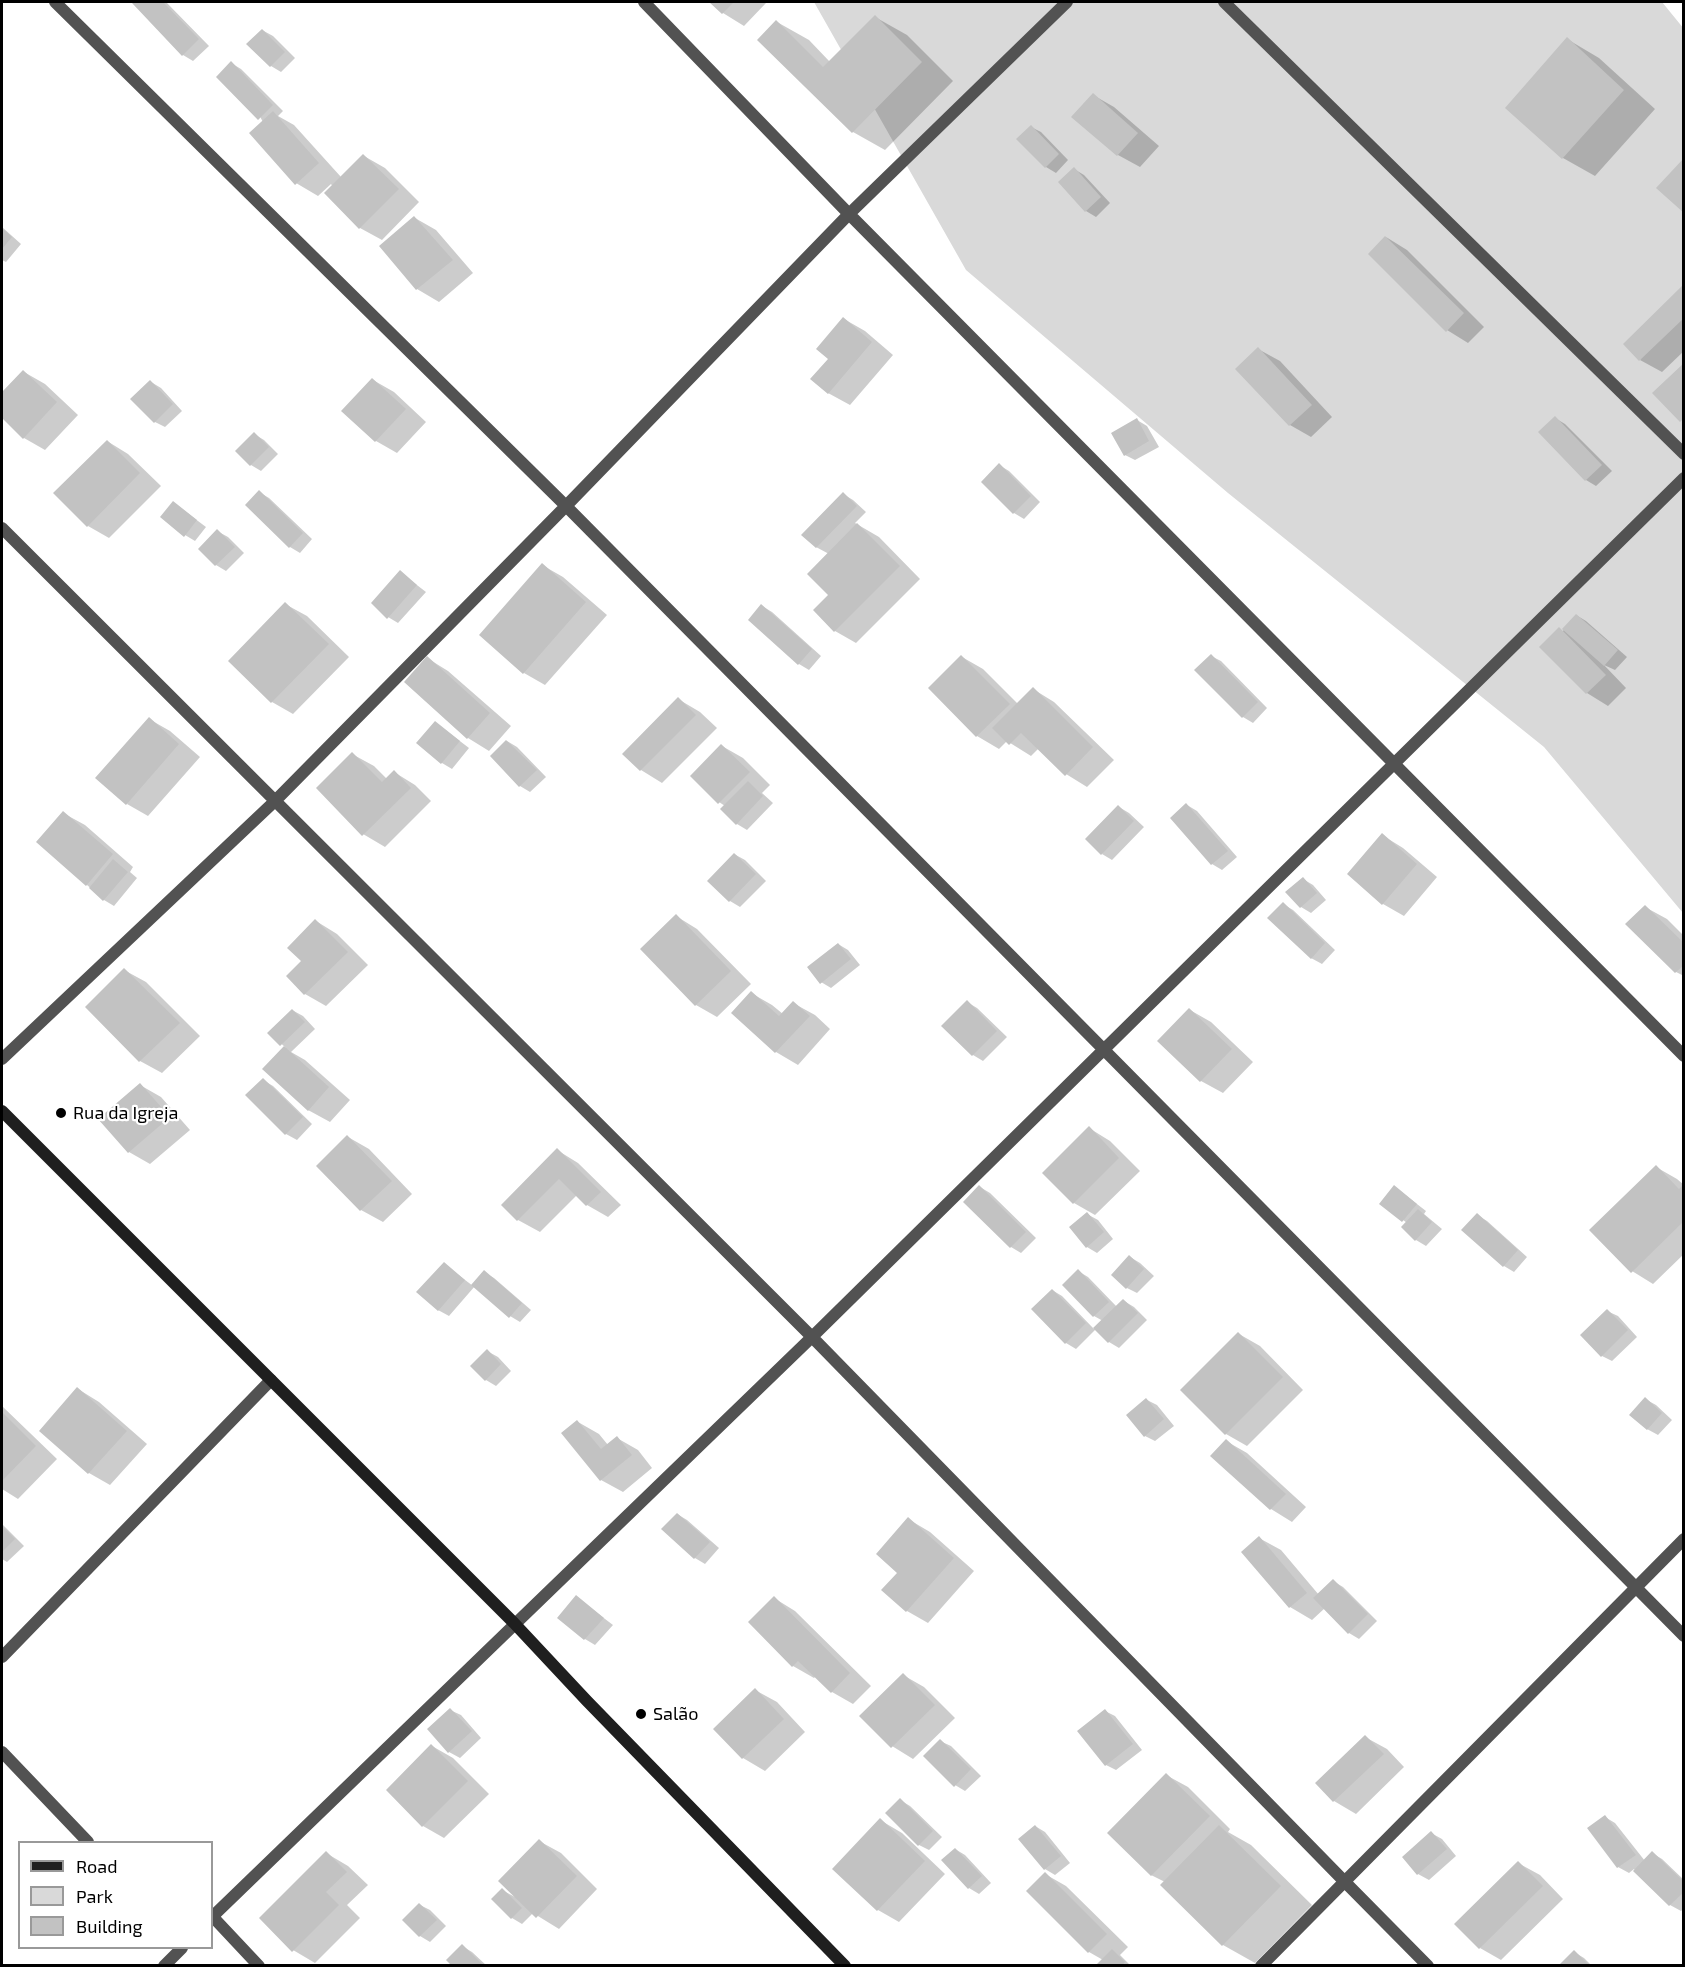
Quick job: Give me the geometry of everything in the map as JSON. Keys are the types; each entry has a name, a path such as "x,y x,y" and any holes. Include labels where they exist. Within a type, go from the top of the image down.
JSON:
{"street":[{"path":"55,2 566,506 1683,1636"},
{"path":"644,2 849,214 1683,1056"},
{"path":"2,1059 275,801 566,506 849,214 1067,2"},
{"path":"1224,2 1683,454"},
{"path":"213,1915 812,1337 1683,478"},
{"path":"2,528 812,1337 1428,1965"},
{"path":"2,1111 514,1623 845,1965"},
{"path":"2,1657 271,1380"},
{"path":"1261,1965 1683,1539"},
{"path":"2,1752 87,1841"},
{"path":"213,1917 260,1965"},
{"path":"164,1965 180,1949"}],"green space":[{"path":"814,2 1662,2 1684,29 1683,913 1544,747 1228,493 966,270"}],"building":[{"path":"133,2 163,2 199,39 182,56"},
{"path":"709,2 734,2 722,14"},
{"path":"875,15 922,62 852,133 757,40 776,20 823,67"},
{"path":"262,29 285,52 270,67 246,44"},
{"path":"1567,37 1624,90 1562,159 1505,108"},
{"path":"231,61 273,105 258,120 216,77"},
{"path":"1093,93 1138,133 1117,156 1071,117"},
{"path":"273,111 319,163 295,185 249,133"},
{"path":"1031,125 1059,154 1045,168 1016,139"},
{"path":"363,154 399,189 359,229 324,193"},
{"path":"1684,158 1684,213 1656,188"},
{"path":"1074,167 1101,197 1085,212 1058,182"},
{"path":"414,216 453,260 416,290 379,246"},
{"path":"2,228 12,237 2,249"},
{"path":"1385,236 1464,313 1446,332 1368,254"},
{"path":"1684,284 1684,318 1639,361 1623,344"},
{"path":"843,317 872,342 828,394 810,379 828,359 816,349"},
{"path":"1258,347 1312,405 1289,426 1235,369"},
{"path":"1684,363 1684,418 1680,422 1652,393"},
{"path":"23,370 57,402 23,439 2,418 2,392"},
{"path":"372,378 406,409 375,442 341,411"},
{"path":"150,380 173,404 154,423 130,399"},
{"path":"1555,416 1602,465 1585,481 1538,432"},
{"path":"1137,418 1149,441 1124,456 1111,433"},
{"path":"254,432 269,447 250,466 235,451"},
{"path":"107,440 140,473 87,527 53,493"},
{"path":"999,463 1031,496 1013,514 981,482"},
{"path":"259,490 303,533 289,548 245,505"},
{"path":"843,492 857,506 816,548 801,535"},
{"path":"173,501 197,520 184,537 160,517"},
{"path":"857,523 900,566 834,632 813,610 828,595 807,574"},
{"path":"217,529 235,547 215,566 198,549"},
{"path":"542,563 586,602 523,674 479,635"},
{"path":"400,570 417,585 387,619 371,603"},
{"path":"285,602 329,644 271,703 228,661"},
{"path":"761,604 812,649 798,665 748,620"},
{"path":"1576,614 1618,650 1604,666 1562,629"},
{"path":"1559,627 1606,675 1586,694 1539,647"},
{"path":"1211,654 1258,702 1242,718 1194,670"},
{"path":"961,655 1010,704 976,737 928,688"},
{"path":"427,656 490,713 467,739 404,682"},
{"path":"1033,687 1093,747 1065,776 1021,733 1009,745 992,728"},
{"path":"678,697 696,715 640,771 622,754"},
{"path":"149,717 179,744 126,805 95,778"},
{"path":"435,721 460,741 441,764 416,743"},
{"path":"506,740 537,770 519,787 490,756"},
{"path":"721,744 750,772 718,804 690,776"},
{"path":"352,752 382,782 394,770 411,788 362,836 316,788"},
{"path":"748,781 763,796 736,825 720,809"},
{"path":"1186,803 1228,851 1211,865 1170,818"},
{"path":"1118,805 1134,821 1101,855 1085,839"},
{"path":"63,811 113,854 86,886 36,842"},
{"path":"1382,833 1417,864 1382,905 1347,874"},
{"path":"734,853 756,874 729,902 707,881"},
{"path":"113,859 128,872 103,901 89,888"},
{"path":"1303,877 1317,893 1300,908 1285,892"},
{"path":"1283,902 1325,943 1311,959 1267,918"},
{"path":"1645,905 1684,943 1684,965 1675,973 1625,924"},
{"path":"676,914 731,971 695,1006 640,949"},
{"path":"315,919 348,952 304,995 286,976 301,961 287,948"},
{"path":"838,943 851,959 820,984 807,967"},
{"path":"124,968 180,1023 139,1062 85,1007"},
{"path":"751,991 779,1016 793,1001 810,1016 775,1053 731,1013"},
{"path":"967,1000 997,1031 972,1056 941,1026"},
{"path":"1189,1008 1232,1049 1200,1082 1157,1041"},
{"path":"292,1009 305,1022 280,1046 267,1033"},
{"path":"284,1046 329,1087 308,1111 262,1069"},
{"path":"263,1078 303,1117 285,1135 245,1095"},
{"path":"140,1083 170,1117 128,1153 98,1119"},
{"path":"1089,1126 1119,1158 1073,1204 1042,1173"},
{"path":"347,1135 392,1181 360,1211 316,1166"},
{"path":"557,1148 601,1192 586,1206 559,1179 517,1221 501,1205"},
{"path":"1656,1165 1679,1189 1684,1184 1684,1221 1631,1273 1589,1230"},
{"path":"979,1185 1026,1232 1010,1248 963,1202"},
{"path":"1394,1185 1417,1204 1402,1222 1379,1204"},
{"path":"1418,1209 1432,1222 1415,1241 1401,1227"},
{"path":"1087,1212 1104,1232 1086,1248 1069,1227"},
{"path":"1477,1213 1518,1250 1503,1267 1461,1230"},
{"path":"1129,1255 1144,1269 1126,1289 1111,1275"},
{"path":"444,1262 465,1280 438,1311 416,1292"},
{"path":"1078,1269 1109,1302 1093,1317 1062,1285"},
{"path":"484,1270 522,1303 509,1318 471,1285"},
{"path":"1052,1289 1086,1323 1065,1344 1031,1309"},
{"path":"1123,1299 1138,1313 1108,1343 1093,1328"},
{"path":"1607,1309 1628,1330 1601,1357 1580,1335"},
{"path":"1238,1332 1283,1377 1225,1435 1180,1390"},
{"path":"487,1349 501,1364 485,1381 470,1366"},
{"path":"77,1387 127,1431 88,1474 39,1431"},
{"path":"1645,1397 1662,1413 1647,1430 1629,1415"},
{"path":"1146,1398 1164,1419 1144,1437 1126,1415"},
{"path":"2,1412 36,1446 2,1481"},
{"path":"577,1420 601,1449 617,1436 632,1455 600,1481 561,1433"},
{"path":"1226,1439 1286,1494 1270,1510 1210,1456"},
{"path":"677,1513 710,1542 694,1559 661,1529"},
{"path":"908,1517 954,1558 906,1612 881,1590 897,1573 876,1554"},
{"path":"2,1526 15,1539 2,1552"},
{"path":"1259,1536 1307,1593 1289,1608 1241,1552"},
{"path":"1333,1579 1368,1614 1348,1634 1313,1598"},
{"path":"576,1595 604,1618 584,1640 557,1618"},
{"path":"774,1596 850,1673 831,1693 798,1661 792,1667 748,1622"},
{"path":"903,1673 935,1705 891,1748 859,1716"},
{"path":"755,1688 784,1719 742,1759 713,1729"},
{"path":"450,1708 472,1731 448,1753 427,1729"},
{"path":"1105,1709 1133,1744 1105,1766 1077,1731"},
{"path":"1365,1735 1384,1754 1333,1802 1315,1783"},
{"path":"940,1739 971,1769 954,1787 923,1756"},
{"path":"431,1744 468,1781 422,1827 386,1790"},
{"path":"1166,1773 1210,1816 1151,1876 1107,1833"},
{"path":"900,1798 933,1831 918,1846 885,1813"},
{"path":"1605,1815 1636,1855 1617,1868 1587,1828"},
{"path":"880,1818 925,1861 877,1911 832,1869"},
{"path":"1035,1825 1061,1856 1044,1870 1018,1839"},
{"path":"1219,1825 1281,1886 1222,1946 1160,1885"},
{"path":"1431,1831 1447,1849 1417,1875 1402,1857"},
{"path":"539,1839 577,1876 536,1918 498,1881"},
{"path":"955,1848 982,1876 968,1889 941,1860"},
{"path":"326,1851 347,1872 326,1892 339,1905 292,1952 259,1918"},
{"path":"1652,1851 1684,1882 1684,1892 1669,1906 1633,1871"},
{"path":"1518,1861 1543,1886 1479,1949 1454,1924"},
{"path":"1045,1872 1107,1934 1088,1953 1026,1891"},
{"path":"502,1888 522,1908 511,1919 491,1899"},
{"path":"419,1903 437,1920 419,1937 402,1920"},
{"path":"462,1944 484,1966 452,1966 446,1960"},
{"path":"1112,1949 1125,1962 1122,1966 1095,1966"},
{"path":"1574,1950 1590,1966 1558,1966"}],"place":[{"name":"Rua da Igreja","path":"61,1113"},
{"name":"Salão","path":"641,1714"}]}
